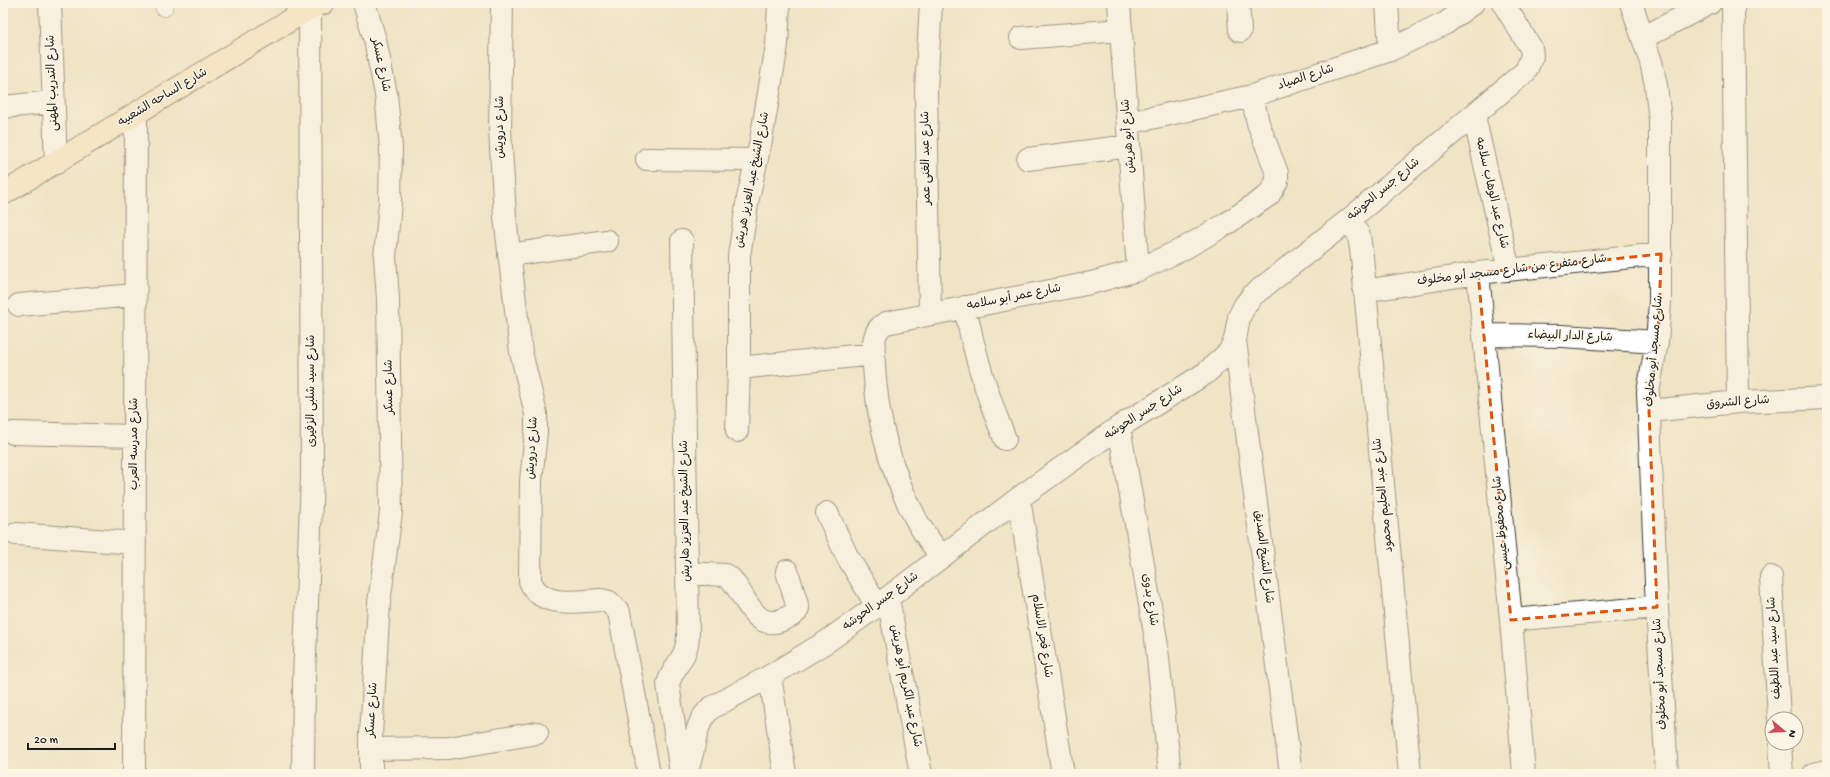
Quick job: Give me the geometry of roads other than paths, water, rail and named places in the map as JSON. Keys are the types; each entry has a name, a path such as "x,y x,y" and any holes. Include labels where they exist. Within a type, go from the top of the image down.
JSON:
{"main road":[{"name":"شارع الساحه الشعبيه","path":"3,194 317,6"}],"street":[{"name":"شارع التدريب المهنى","path":"50,3 56,163"},
{"name":"شارع عسكر","path":"364,3 375,40 386,94 390,148 390,203 385,270 389,314 391,512 381,582 371,749 371,774"},
{"name":"شارع درويش","path":"502,3 500,130 502,180 509,255 521,352 527,383 536,414 536,432 531,481 530,581 533,588 545,599 553,601 601,600 608,602 619,612 649,774"},
{"name":"شارع الشيخ عبد العزيز هريش","path":"737,431 739,368 739,256 748,198 777,45 779,3"},
{"name":"شارع عبد الغنى عمر","path":"930,314 926,90 931,3"},
{"name":"شارع أبو هريش","path":"1119,3 1138,270"},
{"path":"1238,3 1240,31"},
{"path":"1387,3 1390,50"},
{"name":"شارع الصياد","path":"1128,123 1252,96 1390,50 1446,23 1473,3"},
{"name":"شارع جسر الحوشه","path":"685,774 691,763 696,733 703,715 719,703 770,676 826,642 882,602 1019,498 1120,427 1206,373 1229,352 1235,340 1239,317 1245,305 1253,295 1350,219 1526,71 1532,56 1531,48 1503,3"},
{"name":"شارع مسجد أبو مخلوف","path":"1631,3 1644,37 1656,85 1660,121 1660,302 1657,342 1648,392 1657,607 1667,774"},
{"path":"1644,37 1710,3"},
{"path":"1732,3 1738,402"},
{"name":"شارع سيد شلبى الزفيرى","path":"303,774 304,678 312,478 317,6"},
{"path":"1022,38 1121,30"},
{"name":"شارع عمر أبو سلامه","path":"941,557 918,522 898,483 884,441 876,398 874,354 876,332 880,326 886,323 930,314 1091,283 1138,270 1183,249 1226,224 1269,195 1274,188 1276,180 1275,165 1258,123 1252,96"},
{"path":"3,107 53,102"},
{"name":"شارع مدرسه العرب","path":"134,774 136,115"},
{"name":"شارع عبد الوهاب سلامه","path":"1474,116 1509,270"},
{"path":"1028,159 1129,146"},
{"path":"647,159 756,160"},
{"name":"شارع عبد الحليم محمود","path":"1350,219 1359,236 1410,774"},
{"path":"509,255 607,241"},
{"name":"شارع الشيخ عبد العزيز هاريش","path":"681,774 668,684 671,675 686,653 687,644 682,241"},
{"name":"شارع متفرع من شارع مسجد أبو مخلوف","path":"1364,291 1478,273 1661,254"},
{"name":"شارع محفوظ عيسى","path":"1478,273 1524,774"},
{"path":"19,305 135,295"},
{"path":"965,307 980,374 1005,439"},
{"name":"شارع الدار البيضاء","path":"1484,335 1578,337 1657,342"},
{"name":"شارع الشيخ الصديق","path":"1235,340 1291,774"},
{"path":"739,368 874,354"},
{"name":"شارع الشروق","path":"1649,411 1738,402 1827,398"},
{"name":"شارع بدوى","path":"1120,427 1156,639 1170,774"},
{"path":"13,433 135,436"},
{"name":"شارع فجر الاسلام","path":"1019,498 1063,774"},
{"path":"827,513 847,556 882,602"},
{"path":"16,534 135,543"},
{"path":"687,573 725,575 730,578 754,614 762,619 780,621 797,612 798,608 787,571"},
{"name":"شارع سيد عبد اللطيف","path":"1770,577 1778,711"},
{"name":"شارع عبد الكريم أبو هريش","path":"882,602 922,774"},
{"path":"1511,620 1657,607"},
{"path":"770,676 785,774"},
{"path":"371,749 449,748 537,734"},
{"path":"1781,751 1782,774"},
{"path":"1814,774 1827,771"}]}
